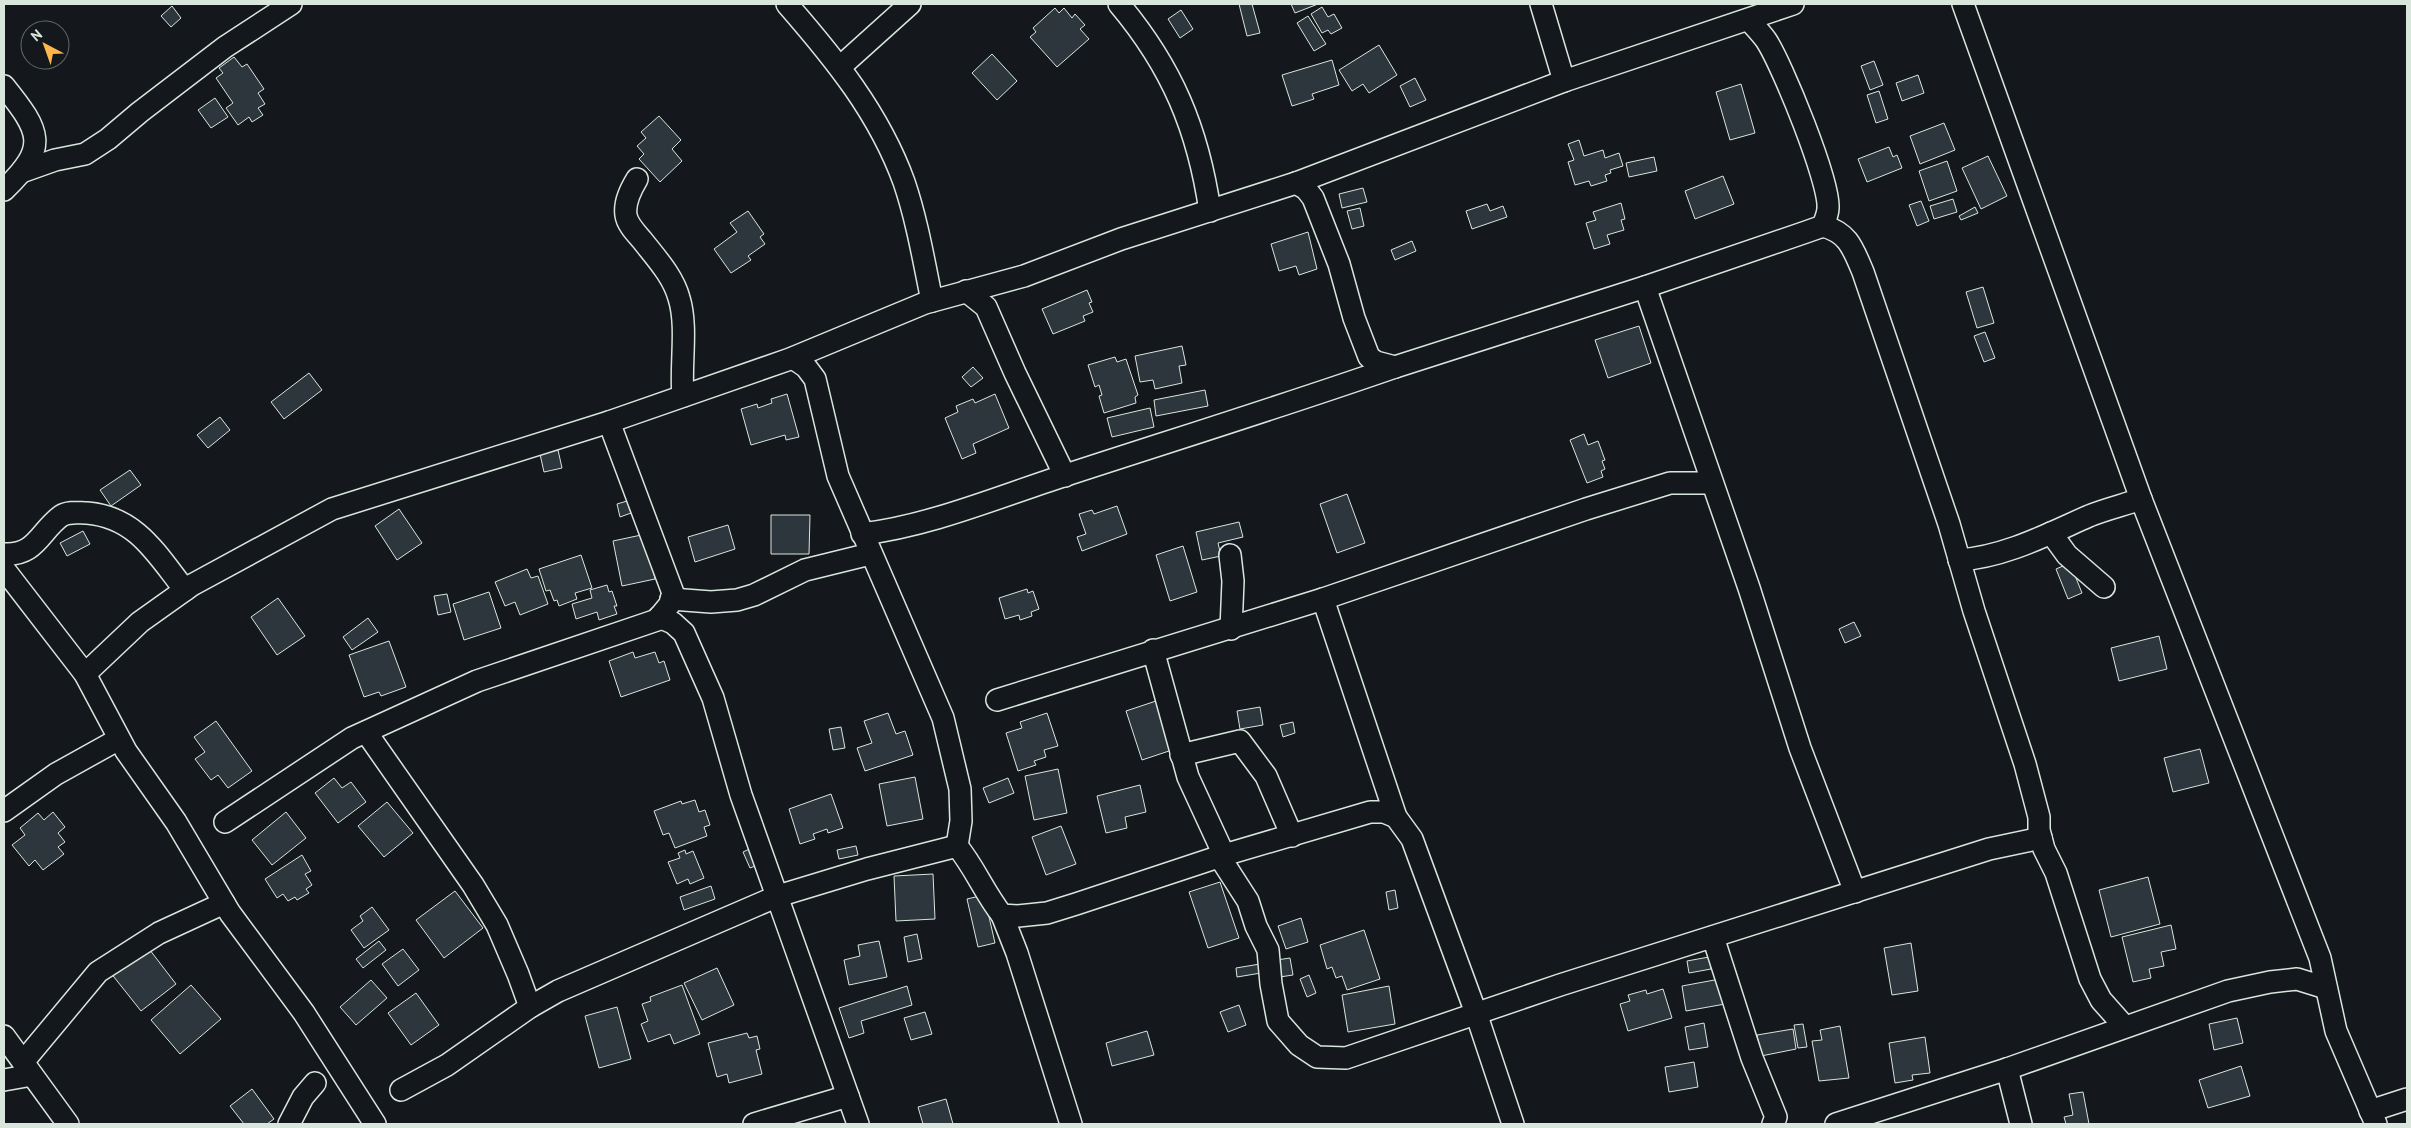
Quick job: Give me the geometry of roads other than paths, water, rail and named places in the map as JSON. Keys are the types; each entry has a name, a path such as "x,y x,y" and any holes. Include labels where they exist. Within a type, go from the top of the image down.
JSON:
{"street":[{"path":"24,171 55,160 85,154 108,139 140,112 226,47 291,4"},
{"path":"787,4 840,67 865,103 887,142 904,182 920,243 932,301"},
{"path":"840,67 910,4"},
{"path":"1119,4 1156,53 1190,122 1205,176 1210,211"},
{"path":"1541,4 1564,81"},
{"path":"85,674 140,622 185,590 332,510 609,422 792,358 932,301 1024,276 1121,239 1296,183 1564,81 1793,4"},
{"path":"1963,4 2141,499 2320,958 2336,1032 2373,1118 2407,1099"},
{"path":"1749,20 1766,40 1775,57 1824,181 1829,206 1822,226"},
{"path":"4,86 28,119 33,131 34,146 32,158 24,171 4,190"},
{"path":"637,179 629,192 626,215 631,227 672,280 679,296 683,312 681,371 683,396"},
{"path":"1296,183 1306,189 1313,198 1339,264 1354,318 1369,357 1376,362 1395,367"},
{"path":"862,534 893,531 1254,416 1395,367 1645,287 1822,226 1837,230 1852,246 1860,263 1949,524 1974,611 2025,764 2039,817 2041,838 2056,873 2090,979 2101,1000 2125,1027"},
{"path":"1645,287 1750,588 1800,748 1855,892"},
{"path":"966,291 986,307 1015,373 1065,476"},
{"path":"792,358 806,367 815,379 838,476 870,554 896,607 943,718 960,789 960,821 957,846 973,866 988,896 1002,915 1017,952 1071,1124"},
{"path":"225,822 352,738 477,681 657,620 670,604 673,593 609,422"},
{"path":"997,700 1153,650 1231,629 1586,509 1670,483 1712,483"},
{"path":"1959,560 1992,555 2052,533 2092,515 2141,499"},
{"path":"4,554 24,551 36,544 63,514 71,512 112,517 126,524 143,539 185,590"},
{"path":"2052,533 2067,555 2104,587"},
{"path":"671,599 712,602 737,600 754,596 805,570 870,554"},
{"path":"1230,555 1233,581 1231,629"},
{"path":"4,569 85,674 119,739 176,822 224,903 304,1013 359,1096 374,1124"},
{"path":"1323,599 1396,817 1412,839 1476,1013 1513,1124"},
{"path":"659,617 673,624 684,633 713,698 741,795 858,1124"},
{"path":"1153,650 1188,777 1222,856 1248,901 1256,926 1268,950 1271,984 1278,1021 1299,1045 1317,1057 1346,1058 1476,1013 1989,849 2041,838"},
{"path":"366,732 472,885 497,925 530,1007"},
{"path":"4,811 56,774 119,739"},
{"path":"1181,755 1240,740 1266,776 1292,836"},
{"path":"1002,915 1018,916 1047,912 1348,817 1370,812 1384,812 1396,817"},
{"path":"401,1090 447,1065 530,1007 558,991 778,896 868,869 957,846"},
{"path":"4,1080 14,1054 98,972 159,933 224,903"},
{"path":"1713,937 1738,1008 1752,1058 1776,1117 1773,1124"},
{"path":"1836,1124 2007,1068 2220,994 2270,982 2297,979 2326,988"},
{"path":"14,1054 68,1124"},
{"path":"2007,1068 2020,1124"},
{"path":"289,1124 303,1096 315,1083"},
{"path":"754,1124 848,1096"}]}
